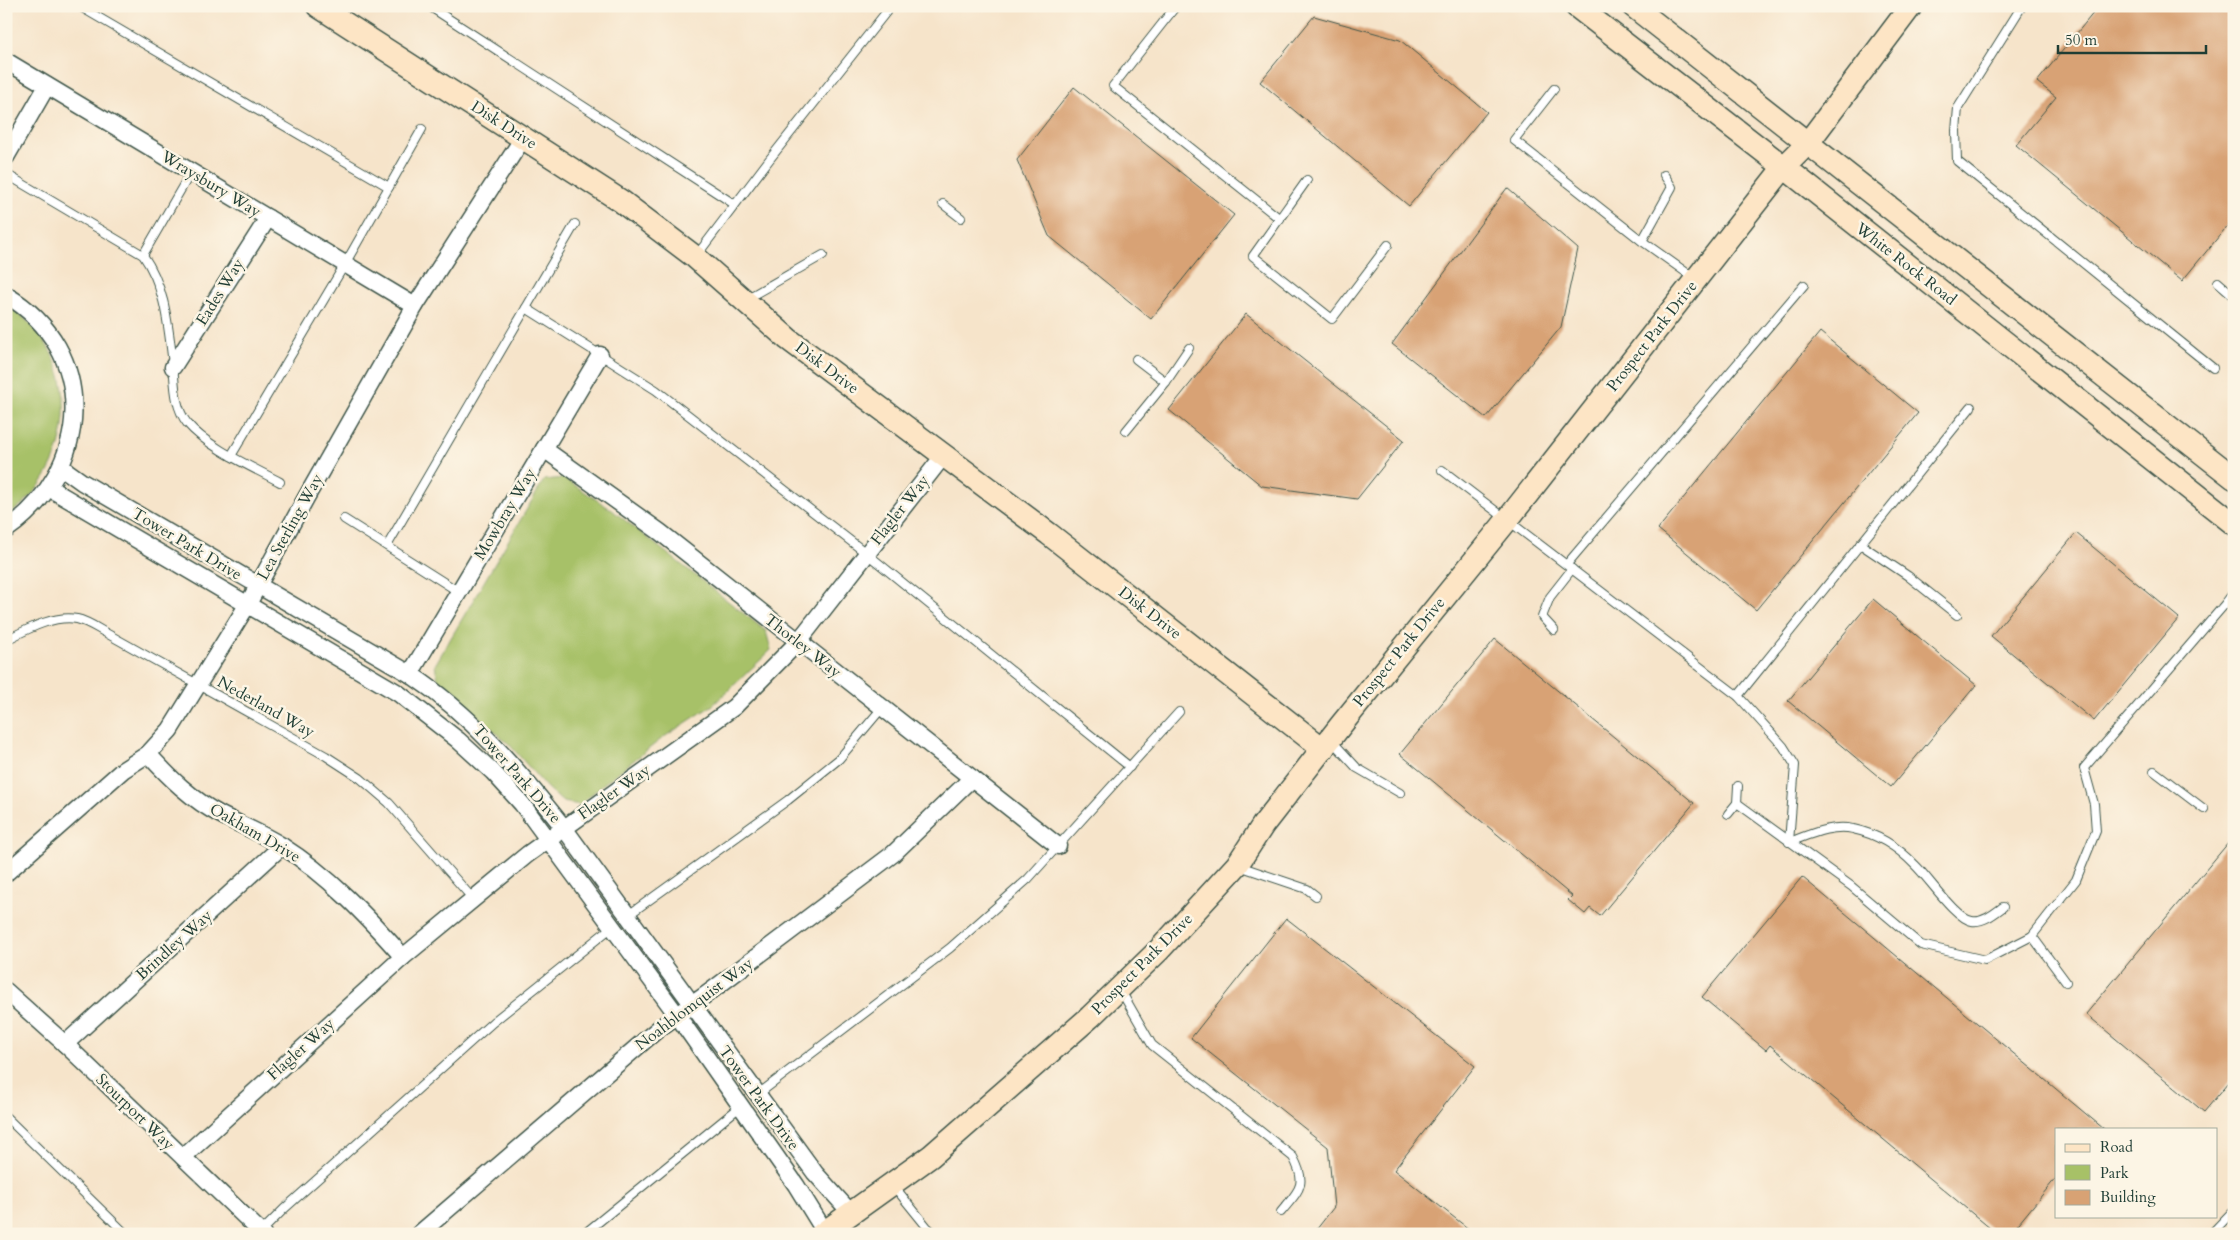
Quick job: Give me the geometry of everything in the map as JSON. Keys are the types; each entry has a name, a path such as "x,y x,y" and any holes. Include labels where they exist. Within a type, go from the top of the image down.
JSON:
{"street":[{"name":"Disk Drive","path":"318,6 621,201 695,257 788,339 1327,744"},
{"name":"White Rock Road","path":"1576,6 1784,167 2234,524"},
{"name":"White Rock Road","path":"1633,6 1806,144 2234,478"},
{"name":"Prospect Park Drive","path":"835,1227 931,1156 1120,988 1237,865 1263,825 1508,519 1784,167 1806,144 1911,6"},
{"name":"Wraysbury Way","path":"6,62 415,306"},
{"path":"6,157 47,86"},
{"name":"Lea Sterling Way","path":"6,873 123,770 148,754 170,730 248,604 415,306 523,138"},
{"name":"Eades Way","path":"173,367 268,218"},
{"path":"6,295 37,317 56,343 70,372 74,406 72,434 61,467 49,488 29,513 6,530"},
{"name":"Mowbray Way","path":"410,674 600,355"},
{"name":"Thorley Way","path":"544,449 660,532 1058,846"},
{"name":"Flagler Way","path":"183,1157 403,957 473,899 548,839 734,707 798,642 944,455"},
{"name":"Tower Park Drive","path":"61,467 82,482 410,674 460,710 529,784 564,828 815,1173 835,1227"},
{"name":"Tower Park Drive","path":"49,488 398,694 425,713 493,772 522,804 548,839 677,1015 796,1185 835,1227"},
{"name":"Oakham Drive","path":"148,754 169,777 196,799 219,814 282,846 311,866 343,894 403,957"},
{"name":"Noahblomquist Way","path":"418,1234 657,1030 893,854 972,778"},
{"name":"Brindley Way","path":"65,1044 282,846"},
{"name":"Stourport Way","path":"6,991 65,1044 262,1233"}],"lane":[{"path":"79,6 389,187"},
{"path":"429,6 734,204"},
{"path":"695,257 734,204 891,6"},
{"path":"1176,6 1113,86 1280,219"},
{"path":"2022,6 1958,108 1956,131 1957,161 2214,368"},
{"path":"1554,90 1514,140 1642,241 1696,280"},
{"path":"231,456 345,264 422,129"},
{"path":"143,255 191,172"},
{"path":"6,174 143,255 163,296 173,367 174,390 182,415 195,431 231,456 280,482"},
{"path":"1642,241 1672,187 1664,175"},
{"path":"1307,180 1253,256 1332,319 1388,245"},
{"path":"944,204 961,218"},
{"path":"387,546 574,224"},
{"path":"744,300 823,255"},
{"path":"2218,282 2234,296"},
{"path":"1554,630 1542,617 1550,597 1569,567 1804,285"},
{"path":"526,308 656,390 866,553 1130,767"},
{"path":"1126,431 1166,382 1189,348"},
{"path":"1136,359 1166,382"},
{"path":"1738,696 1971,407"},
{"path":"1442,470 1738,696 1783,746 1795,765 1789,842"},
{"path":"344,519 460,592"},
{"path":"1860,544 1908,576 1957,615"},
{"path":"1737,802 1851,886 1921,945 1985,960 2032,936 2076,880 2096,831 2094,804 2084,768 2234,592"},
{"name":"Nederland Way","path":"6,640 32,627 62,618 79,620 106,633 326,756 360,778 389,803 473,899"},
{"path":"627,916 795,794 838,759 882,708"},
{"path":"757,1095 950,948 1028,878 1179,712"},
{"path":"1327,744 1356,768 1400,793"},
{"path":"2154,771 2204,809"},
{"path":"1728,814 1737,802 1738,786"},
{"path":"1789,842 1822,830 1851,828 1872,834 1896,847 1916,865 1961,916 1972,922 1988,918 2003,907"},
{"path":"1237,865 1307,889 1316,896"},
{"path":"262,1233 284,1209 493,1022 612,927"},
{"path":"2032,936 2066,982"},
{"path":"1120,988 1152,1045 1293,1157 1301,1172 1299,1189 1281,1212"},
{"path":"584,1234 741,1106"},
{"path":"6,1117 126,1234"},
{"path":"892,1184 927,1227 936,1234"},
{"path":"2211,1234 2234,1210"}],"green space":[{"path":"6,303 29,323 48,347 58,369 63,392 64,416 60,440 53,463 41,484 25,502 6,516"},
{"path":"564,478 612,510 766,631 771,650 713,705 664,737 602,785 580,805 563,802 547,788 509,744 439,686 435,665 544,480"}],"building":[{"path":"2099,6 2234,6 2234,218 2182,281 2016,145 2056,97 2037,82"},
{"path":"1314,16 1400,40 1487,112 1409,206 1260,82"},
{"path":"1074,87 1234,215 1151,319 1049,236 1017,160"},
{"path":"1507,188 1578,249 1561,327 1486,418 1392,344"},
{"path":"1246,314 1404,440 1357,499 1262,486 1169,410"},
{"path":"1820,332 1918,413 1756,610 1658,529"},
{"path":"2076,533 2179,618 2094,721 1991,636"},
{"path":"1873,599 1976,685 1891,787 1788,701"},
{"path":"1495,639 1694,803 1600,916 1590,908 1585,914 1568,900 1572,896 1400,754"},
{"path":"2234,836 2234,1076 2204,1112 2086,1014"},
{"path":"1802,877 2103,1128 2055,1128 2055,1179 2010,1234 1997,1234 1770,1045 1766,1050 1702,997"},
{"path":"1286,918 1475,1066 1394,1170 1475,1234 1313,1234 1334,1207 1328,1147 1191,1038"}]}
